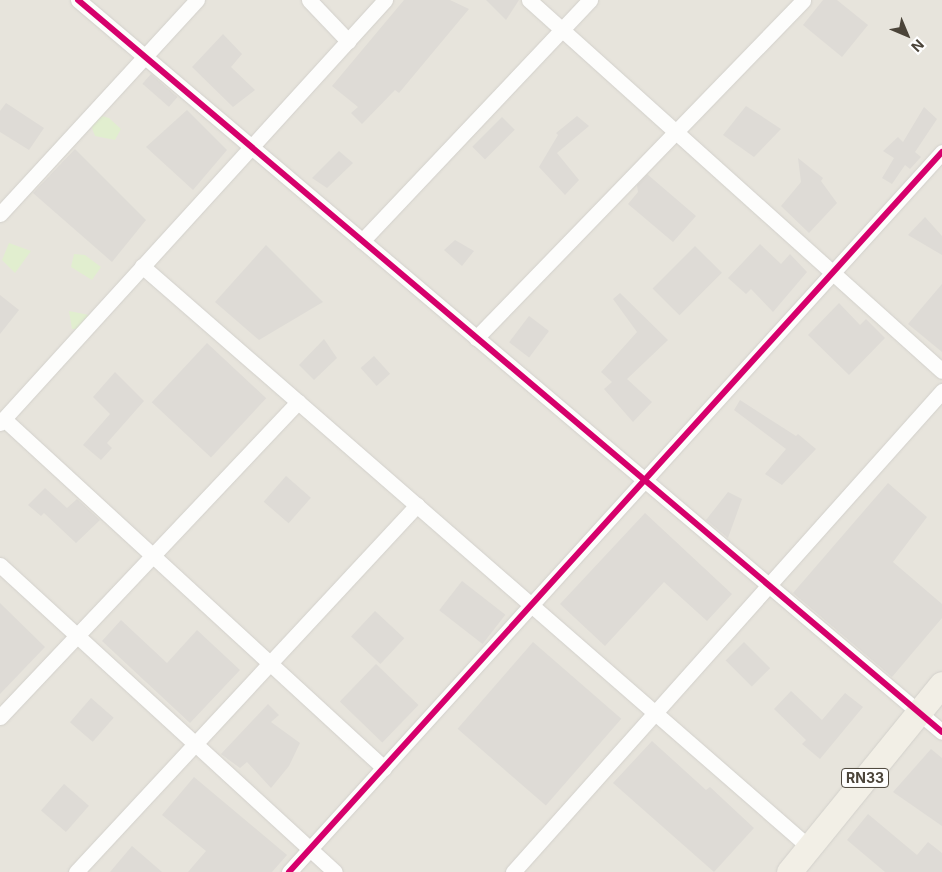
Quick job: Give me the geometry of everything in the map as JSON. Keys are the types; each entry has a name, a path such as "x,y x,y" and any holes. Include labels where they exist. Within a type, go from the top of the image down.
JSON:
{"main road":[{"name":"RN33","path":"789,872 942,684"}],"street":[{"path":"78,0 942,732"},
{"path":"0,214 197,0"},
{"path":"309,0 348,41"},
{"path":"384,768 2,421 385,0"},
{"path":"530,0 942,371"},
{"path":"362,241 590,0"},
{"path":"476,338 803,0"},
{"path":"290,872 942,152"},
{"path":"142,266 809,847"},
{"path":"513,872 942,391"},
{"path":"0,718 298,402"},
{"path":"76,872 417,505"},
{"path":"0,565 335,872"}],"shaded area":[{"path":"0,0 942,0 942,872 0,872"}],"green space":[{"path":"98,115 109,118 121,129 115,140 95,136 90,123"},
{"path":"9,243 31,251 15,273 2,260"},
{"path":"74,254 85,255 101,267 92,280 71,267"},
{"path":"69,311 89,315 79,329 72,329"}],"building":[{"path":"404,0 450,0 469,9 399,93 395,90 362,124 351,113 358,107 332,86"},
{"path":"486,0 519,0 506,20"},
{"path":"823,0 837,0 868,25 842,57 803,25"},
{"path":"223,34 242,54 231,67 255,90 233,107 192,67"},
{"path":"151,74 177,97 169,107 142,84"},
{"path":"6,103 44,128 29,150 0,132 0,111"},
{"path":"746,106 781,129 754,157 723,135"},
{"path":"924,107 937,119 915,152 921,157 910,169 905,165 892,184 882,178 894,158 883,151 898,137 903,142"},
{"path":"187,110 227,150 193,190 146,147"},
{"path":"577,116 589,126 557,153 579,180 565,195 539,167 558,135 556,133"},
{"path":"502,117 515,130 485,159 472,147"},
{"path":"75,149 146,220 112,262 33,193"},
{"path":"339,151 353,163 327,188 312,178"},
{"path":"798,158 823,178 821,181 837,203 809,233 781,206 801,182"},
{"path":"647,174 696,216 673,242 628,204 638,192 637,185"},
{"path":"925,217 942,236 942,255 908,235"},
{"path":"455,240 474,251 462,266 444,250"},
{"path":"760,244 781,264 790,254 807,272 773,312 751,289 746,294 728,278"},
{"path":"266,245 323,302 259,340 215,302"},
{"path":"695,246 722,273 679,315 653,288"},
{"path":"942,284 942,352 908,324"},
{"path":"620,293 668,340 627,379 652,402 633,422 604,389 612,382 601,372 637,332 613,299"},
{"path":"0,295 19,310 0,334"},
{"path":"839,303 860,325 866,319 885,338 849,375 808,335"},
{"path":"529,316 549,331 529,357 509,342"},
{"path":"324,339 337,358 314,380 299,365"},
{"path":"207,343 266,398 211,457 152,402"},
{"path":"374,356 390,374 377,386 361,368"},
{"path":"115,372 144,401 107,443 112,448 101,460 83,445 110,414 93,397"},
{"path":"740,400 796,436 798,434 816,449 782,485 765,474 786,449 734,410"},
{"path":"286,476 311,498 289,523 264,502"},
{"path":"888,483 927,517 893,562 942,604 942,618 892,677 793,593"},
{"path":"45,488 67,508 77,499 100,520 76,543 44,513 41,516 28,505"},
{"path":"728,492 742,499 728,538 706,520"},
{"path":"645,513 732,594 707,621 664,582 605,646 560,604"},
{"path":"462,581 505,615 483,644 439,610"},
{"path":"0,603 45,647 0,694"},
{"path":"375,611 404,638 380,664 351,637"},
{"path":"121,620 167,663 197,630 240,670 190,723 102,641"},
{"path":"533,642 621,719 546,806 458,729"},
{"path":"744,642 770,668 752,687 726,660"},
{"path":"376,664 418,705 382,742 340,701"},
{"path":"791,691 822,720 845,693 863,707 820,759 802,744 806,740 774,709"},
{"path":"91,698 114,718 93,742 70,722"},
{"path":"268,704 279,715 271,722 300,743 289,766 271,788 247,762 240,768 221,754"},
{"path":"652,741 706,790 710,787 754,828 714,872 613,783"},
{"path":"931,749 942,758 942,826 893,792"},
{"path":"194,777 287,855 272,872 188,872 206,851 162,815"},
{"path":"64,784 89,806 66,832 41,810"},
{"path":"868,814 917,855 928,842 942,853 942,872 885,872 847,840"},
{"path":"132,846 162,872 110,872"}],"cycle path":[{"path":"78,0 942,732"},
{"path":"289,872 942,152"}]}
